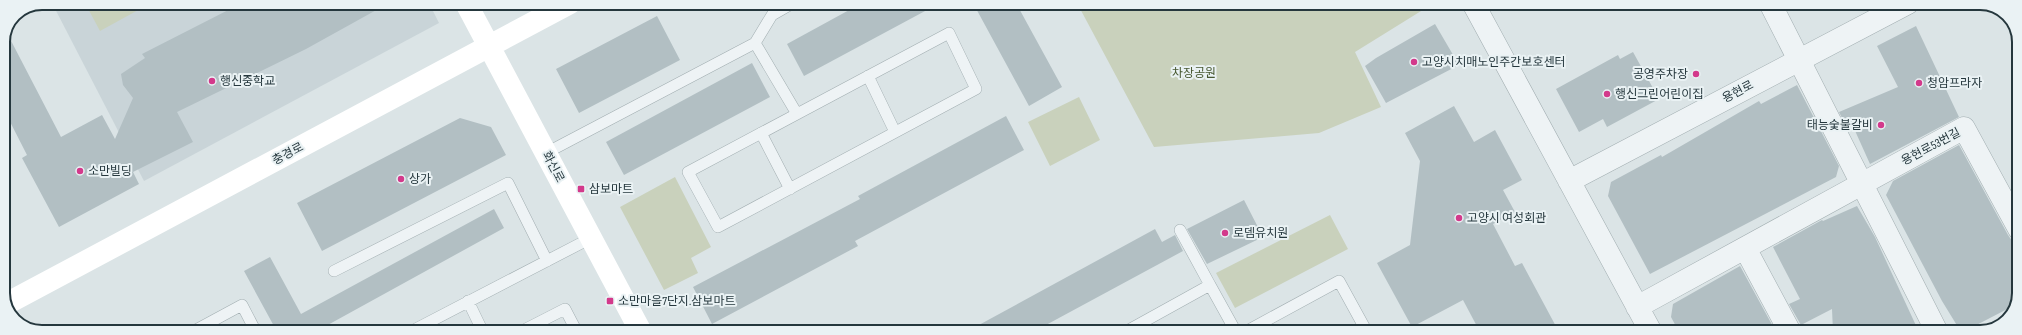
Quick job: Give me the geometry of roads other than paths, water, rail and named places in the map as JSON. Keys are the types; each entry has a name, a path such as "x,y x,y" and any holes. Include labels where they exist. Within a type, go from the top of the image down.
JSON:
{"main road":[{"name":"화신로","path":"470,10 637,325"},
{"name":"충경로","path":"11,301 557,10"}],"street":[{"path":"1477,10 1647,325"},
{"path":"1774,10 1932,325"},
{"name":"용현로","path":"1569,181 1895,10"},
{"name":"용현로53번길","path":"1637,307 1964,128 2012,216"},
{"path":"1746,248 1786,325"}],"lane":[{"path":"546,153 755,43 772,15 781,10"},
{"path":"949,33 976,89 718,227 688,172 868,76 949,33"},
{"path":"755,43 797,114"},
{"path":"868,76 895,132"},
{"path":"761,133 790,189"},
{"path":"334,271 508,183 547,261"},
{"path":"1180,230 1232,325"},
{"path":"423,325 591,238"},
{"path":"1258,325 1339,281 1362,325"},
{"path":"1138,325 1210,285"},
{"path":"468,301 480,325"},
{"path":"205,325 242,305 252,325"},
{"path":"534,325 564,310 572,325"}],"place":[{"name":"고양시치매노인주간보호센터","path":"1414,62"},
{"name":"공영주차장","path":"1696,74"},
{"name":"행신중학교","path":"212,81"},
{"name":"청암프라자","path":"1919,83"},
{"name":"행신그린어린이집","path":"1607,94"},
{"name":"태능숯불갈비","path":"1881,125"},
{"name":"소만빌딩","path":"80,171"},
{"name":"상가","path":"401,179"},
{"name":"삼보마트","path":"581,189"},
{"name":"고양시 여성회관","path":"1459,218"},
{"name":"로뎀유치원","path":"1225,233"},
{"name":"소만마을7단지.삼보마트","path":"610,301"}],"park label":[{"name":"차장공원","path":"1194,73"}]}
